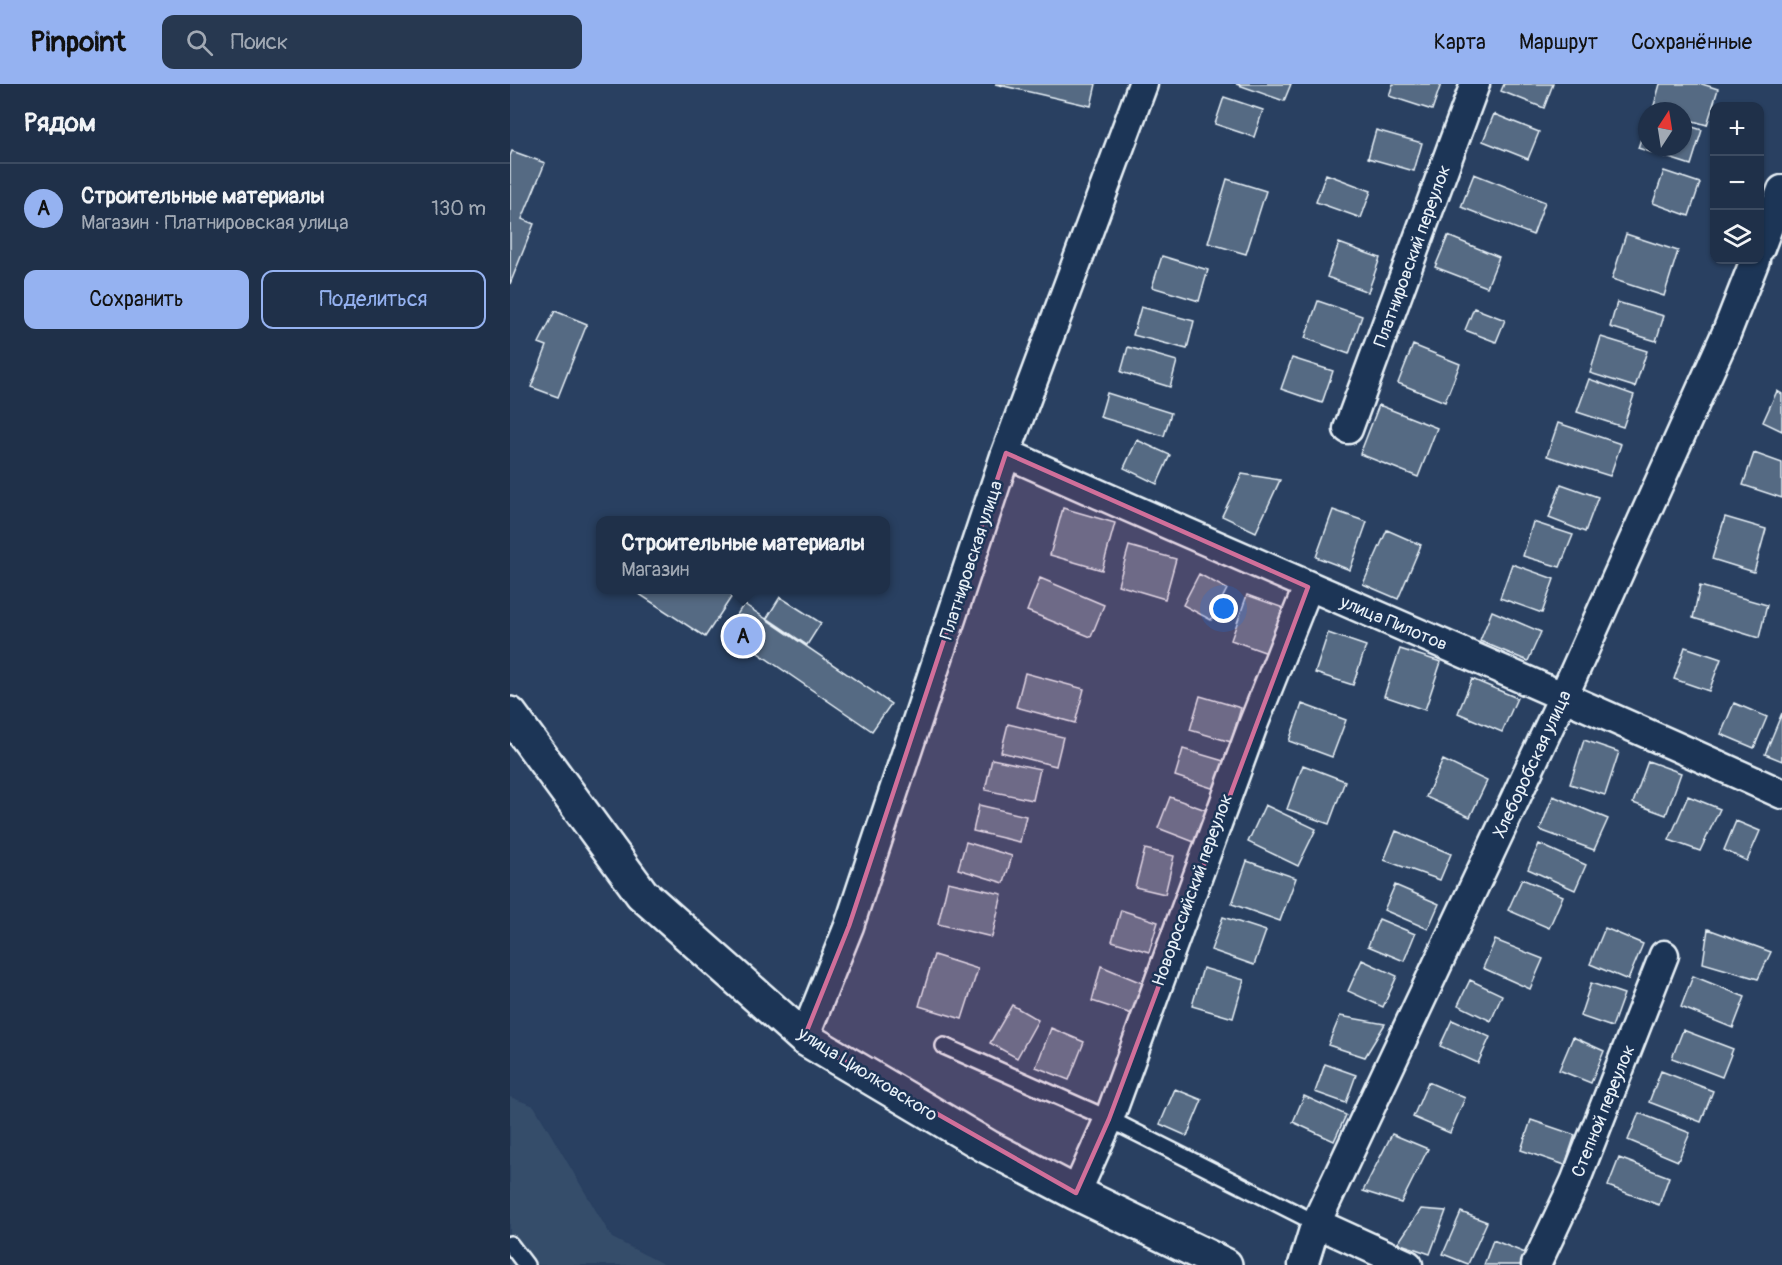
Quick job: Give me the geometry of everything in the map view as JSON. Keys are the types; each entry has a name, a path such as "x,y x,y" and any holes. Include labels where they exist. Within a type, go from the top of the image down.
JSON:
{"main road":[{"name":"улица Циолковского","path":"510,714 642,894 804,1038 988,1147 1076,1193 1225,1265"}],"street":[{"name":"Платнировская улица","path":"804,1038 849,926 1006,453 1143,84"},
{"name":"Платнировский переулок","path":"1348,429 1475,84"},
{"path":"1764,237 1782,190"},
{"name":"Хлеборобская улица","path":"1303,1265 1316,1223 1564,695 1726,334 1753,264"},
{"name":"улица Пилотов","path":"1006,453 1308,587 1564,695 1782,794"},
{"name":"Новороссийский переулок","path":"1076,1193 1109,1119 1253,725 1308,587"},
{"name":"Степной переулок","path":"1536,1265 1575,1182 1665,955"},
{"path":"1316,1223 1408,1265"}],"lane":[{"path":"945,1046 1109,1119 1316,1223"},
{"path":"510,1244 525,1264"}],"highlighted area":[{"path":"1006,453 1308,587 1109,1119 1076,1193 804,1038 849,926"}],"shaded area":[{"path":"510,1097 534,1106 612,1238 665,1265 510,1265"}],"building":[{"path":"995,84 1096,84 1091,106"},
{"path":"1236,84 1291,84 1284,101"},
{"path":"1393,84 1441,84 1432,110 1389,96"},
{"path":"1504,84 1553,84 1544,108 1501,91"},
{"path":"1660,84 1702,84 1718,89 1714,102 1710,102 1707,125 1692,121 1692,102 1655,102"},
{"path":"1224,97 1263,110 1254,137 1215,124"},
{"path":"1494,114 1539,132 1528,159 1483,141"},
{"path":"1692,127 1702,130 1691,165 1663,156 1692,156"},
{"path":"1376,130 1422,143 1414,171 1368,158"},
{"path":"512,151 545,163 522,219 534,224 510,284 510,156"},
{"path":"1664,171 1700,183 1689,216 1653,203"},
{"path":"1326,174 1371,191 1361,218 1316,202"},
{"path":"1474,174 1545,202 1533,235 1461,207"},
{"path":"1227,179 1266,191 1246,254 1208,243"},
{"path":"1626,234 1678,251 1664,296 1612,279"},
{"path":"1448,236 1499,257 1487,287 1435,267"},
{"path":"1339,243 1380,258 1368,292 1327,277"},
{"path":"1162,256 1208,270 1199,301 1152,287"},
{"path":"1318,301 1362,316 1349,354 1305,338"},
{"path":"1617,302 1664,316 1656,341 1610,327"},
{"path":"1141,307 1194,321 1187,349 1133,335"},
{"path":"1474,308 1505,320 1496,342 1465,330"},
{"path":"555,311 587,324 558,397 531,387 547,346 539,343"},
{"path":"1601,337 1647,351 1635,387 1590,373"},
{"path":"1413,345 1460,364 1445,402 1398,383"},
{"path":"1128,347 1177,361 1170,387 1121,372"},
{"path":"1292,358 1333,371 1322,403 1281,389"},
{"path":"1589,379 1634,395 1623,427 1577,412"},
{"path":"1777,391 1782,394 1782,431 1763,422"},
{"path":"1107,393 1171,413 1164,436 1100,417"},
{"path":"1379,405 1437,428 1418,477 1360,454"},
{"path":"1558,423 1621,444 1610,476 1547,456"},
{"path":"1137,440 1170,455 1157,484 1124,468"},
{"path":"1754,453 1782,463 1782,498 1743,485"},
{"path":"1242,474 1280,480 1256,532 1222,516"},
{"path":"1561,484 1598,497 1585,532 1549,518"},
{"path":"1063,508 1115,523 1102,570 1050,555"},
{"path":"1333,510 1367,522 1350,570 1316,557"},
{"path":"1725,517 1766,529 1754,572 1712,559"},
{"path":"1533,522 1573,535 1560,567 1523,556"},
{"path":"1387,530 1421,545 1398,599 1363,584"},
{"path":"1129,546 1176,559 1165,599 1118,585"},
{"path":"1512,564 1554,579 1542,613 1500,598"},
{"path":"1199,574 1227,589 1211,620 1183,605"},
{"path":"1040,578 1104,605 1091,637 1027,611"},
{"path":"1700,586 1767,605 1759,638 1693,618"},
{"path":"639,594 733,594 705,637"},
{"path":"1247,595 1289,610 1273,655 1231,640"},
{"path":"780,597 821,623 807,645 767,618"},
{"path":"744,604 891,704 872,731 726,631"},
{"path":"1492,611 1541,632 1528,661 1480,641"},
{"path":"1328,633 1366,646 1353,685 1315,673"},
{"path":"1685,647 1721,659 1709,691 1674,679"},
{"path":"1400,649 1441,662 1425,710 1384,696"},
{"path":"1025,673 1084,689 1075,723 1016,707"},
{"path":"1472,679 1517,698 1502,732 1458,713"},
{"path":"1200,696 1241,708 1231,742 1190,730"},
{"path":"1734,703 1767,717 1754,748 1721,734"},
{"path":"1302,704 1346,720 1332,757 1289,741"},
{"path":"1782,713 1782,761 1765,754"},
{"path":"1008,724 1063,737 1056,766 1001,752"},
{"path":"1584,740 1619,752 1605,795 1570,784"},
{"path":"1183,749 1227,762 1218,790 1175,776"},
{"path":"992,759 1040,769 1033,800 985,790"},
{"path":"1443,760 1487,781 1470,817 1426,797"},
{"path":"1648,761 1681,773 1666,815 1633,803"},
{"path":"1303,765 1345,781 1329,824 1287,809"},
{"path":"1553,796 1608,819 1594,850 1540,830"},
{"path":"1688,796 1720,809 1700,851 1669,840"},
{"path":"1170,797 1214,813 1202,845 1158,828"},
{"path":"979,805 1026,816 1020,842 973,831"},
{"path":"1265,805 1316,829 1298,866 1248,842"},
{"path":"1736,821 1760,831 1747,861 1724,850"},
{"path":"1396,831 1451,854 1440,880 1384,860"},
{"path":"966,842 1012,856 1004,883 958,869"},
{"path":"1539,844 1586,865 1575,890 1528,869"},
{"path":"1145,849 1174,856 1165,894 1135,887"},
{"path":"1247,861 1296,878 1280,921 1232,904"},
{"path":"1522,879 1563,896 1549,928 1508,910"},
{"path":"948,882 1002,894 992,937 938,924"},
{"path":"1395,885 1439,904 1428,929 1384,910"},
{"path":"1121,910 1158,922 1149,952 1112,941"},
{"path":"1223,917 1266,931 1254,965 1211,950"},
{"path":"1379,919 1415,934 1404,961 1368,946"},
{"path":"1605,928 1643,944 1628,980 1590,964"},
{"path":"1708,929 1771,952 1758,979 1703,963"},
{"path":"1495,940 1543,959 1530,989 1483,968"},
{"path":"934,955 978,969 962,1019 919,1006"},
{"path":"1362,960 1397,976 1383,1007 1348,991"},
{"path":"1101,966 1142,983 1132,1014 1092,1001"},
{"path":"1203,968 1244,980 1233,1018 1192,1006"},
{"path":"1693,976 1745,997 1733,1028 1681,1007"},
{"path":"1470,980 1502,995 1491,1021 1458,1005"},
{"path":"1591,983 1624,994 1612,1027 1580,1016"},
{"path":"1012,1005 1038,1020 1017,1058 990,1043"},
{"path":"1340,1016 1385,1024 1365,1057 1328,1045"},
{"path":"1452,1020 1490,1037 1478,1063 1440,1046"},
{"path":"1051,1028 1084,1042 1069,1080 1036,1067"},
{"path":"1683,1030 1733,1049 1722,1077 1672,1058"},
{"path":"1573,1037 1604,1051 1591,1083 1559,1070"},
{"path":"1325,1064 1356,1075 1346,1103 1315,1092"},
{"path":"1661,1071 1713,1091 1701,1122 1649,1102"},
{"path":"1428,1082 1465,1098 1450,1133 1413,1117"},
{"path":"1175,1089 1202,1100 1187,1136 1160,1124"},
{"path":"1304,1096 1346,1115 1334,1141 1293,1122"},
{"path":"1639,1113 1690,1133 1678,1161 1628,1140"},
{"path":"1531,1120 1575,1135 1565,1165 1521,1150"},
{"path":"1392,1134 1428,1149 1401,1203 1363,1191"},
{"path":"1619,1158 1669,1177 1659,1205 1608,1186"},
{"path":"1421,1209 1446,1211 1430,1254 1398,1243"},
{"path":"1461,1212 1487,1222 1468,1264 1443,1254"},
{"path":"1493,1240 1525,1253 1520,1265 1484,1265"}],"place":[{"name":"Строительные материалы","path":"743,636"}]}
